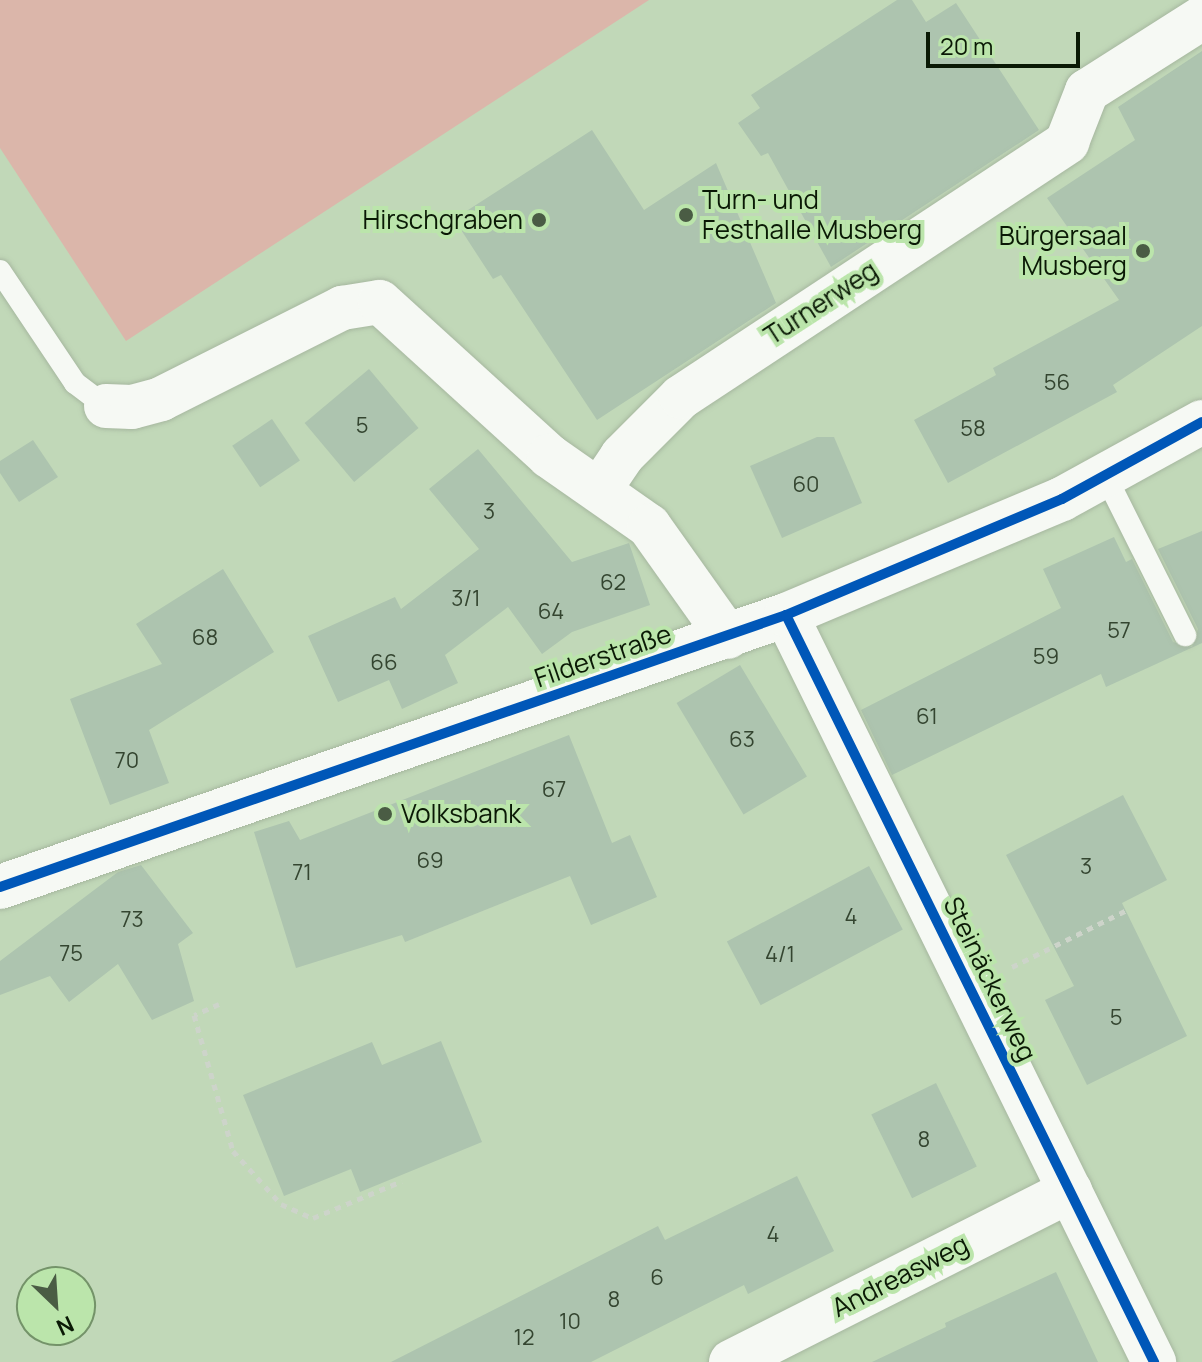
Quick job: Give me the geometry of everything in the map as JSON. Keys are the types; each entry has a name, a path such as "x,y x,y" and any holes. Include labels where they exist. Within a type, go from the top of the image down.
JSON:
{"street":[{"name":"Turnerweg","path":"600,489 622,456 681,397 1067,142 1087,91 1202,18"},
{"path":"106,406 132,407 161,399 342,308 380,302 394,310 530,440 649,526 728,637"},
{"name":"Filderstraße","path":"0,887 786,615 1106,477 1202,422"},
{"name":"Steinäckerweg","path":"786,615 1154,1362"},
{"name":"Andreasweg","path":"731,1362 1070,1191"}],"lane":[{"path":"0,271 75,383 106,406"},
{"path":"1106,477 1185,635"}],"path":[{"path":"970,988 1129,909"},
{"path":"219,1004 194,1015 233,1151 281,1204 313,1218 402,1181"}],"shaded area":[{"path":"0,0 649,0 126,341 0,148"}],"building":[{"path":"897,0 912,0 926,22 956,3 1039,130 831,267 768,153 761,156 738,123 760,108 751,95"},
{"name":"Bürgersaal Musberg","path":"1202,51 1202,326 1113,385 1117,392 948,483 914,420 996,375 993,368 1119,300 1047,198 1135,140 1118,107"},
{"path":"592,130 644,210 716,163 776,303 597,420 501,275 493,279 454,219"},
{"path":"369,369 418,428 354,482 305,423"},
{"path":"272,419 300,460 260,487 232,446"},
{"path":"817,437 834,437 862,503 782,538 750,466"},
{"path":"33,440 58,477 19,502 0,473 0,461"},
{"path":"478,449 572,562 629,543 650,605 572,632 542,654 508,607 445,655 458,683 402,709 389,680 338,702 308,636 395,597 401,609 479,549 429,489"},
{"path":"1202,531 1202,643 1106,687 1101,674 892,775 861,710 1061,608 1043,569 1114,537 1126,562 1132,559 1173,642 1192,647 1198,629 1158,549"},
{"path":"223,569 274,652 149,730 169,783 110,805 70,699 162,664 136,624"},
{"path":"740,665 807,776 744,815 677,703"},
{"path":"569,735 612,843 630,835 657,897 591,925 570,876 405,942 402,935 296,968 254,832 289,821 300,840"},
{"path":"1123,795 1167,880 1122,903 1187,1036 1087,1085 1045,1000 1074,986 1006,855"},
{"path":"141,865 193,933 178,944 194,1001 152,1020 118,964 69,1002 50,976 0,995 0,961 118,872"},
{"path":"869,866 903,930 761,1005 727,942"},
{"path":"441,1041 482,1142 360,1192 351,1169 284,1196 243,1095 372,1042 382,1065"},
{"path":"936,1083 977,1167 912,1198 871,1115"},
{"path":"797,1176 834,1251 748,1294 744,1285 591,1362 391,1362 658,1226 665,1240"},
{"path":"1056,1272 1098,1362 872,1362 946,1327 945,1323"}],"cycle path":[{"path":"0,887 786,615 1062,499 1202,422"},
{"path":"786,615 1154,1362"}],"place":[{"name":"Turn- und Festhalle Musberg","path":"686,215"},
{"name":"Hirschgraben","path":"539,220"},
{"name":"Bürgersaal Musberg","path":"1143,251"},
{"name":"Volksbank","path":"385,814"}]}
